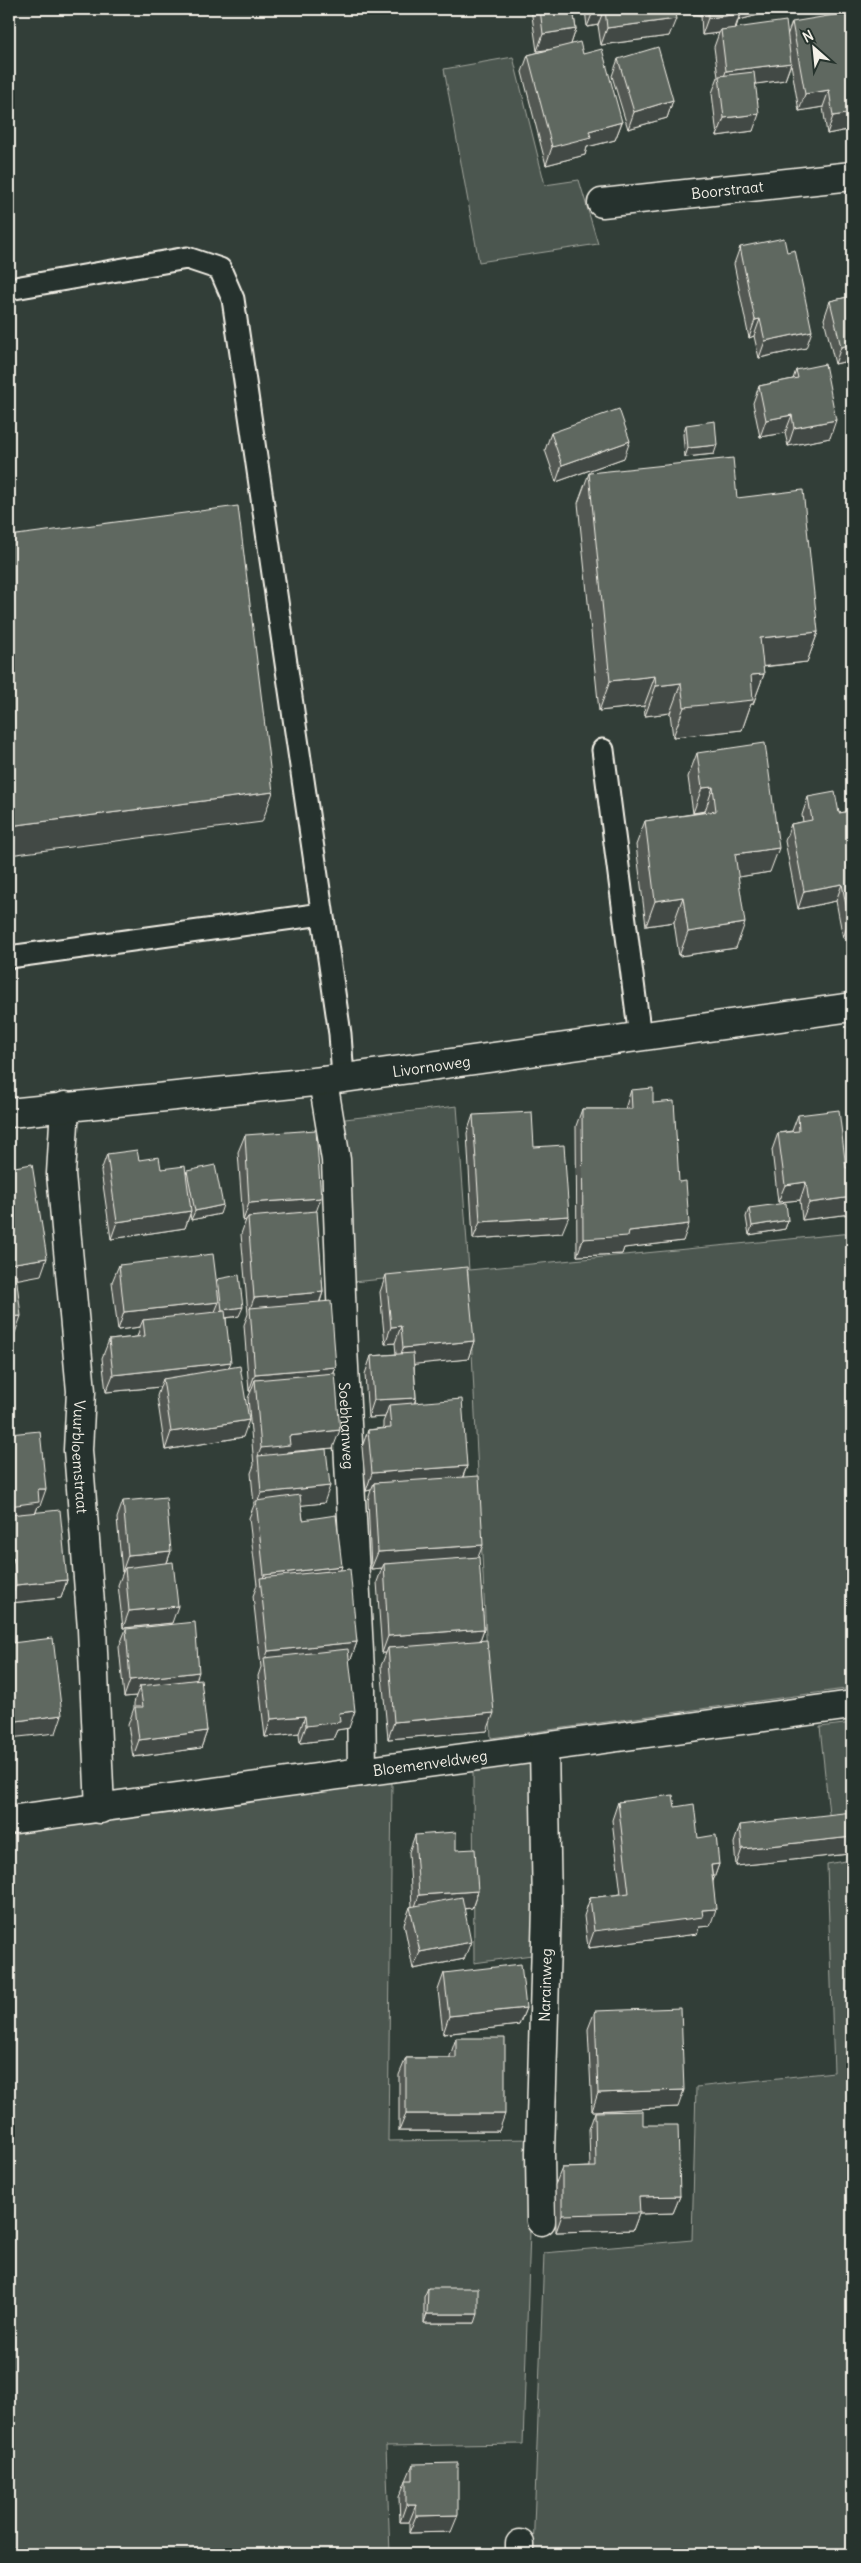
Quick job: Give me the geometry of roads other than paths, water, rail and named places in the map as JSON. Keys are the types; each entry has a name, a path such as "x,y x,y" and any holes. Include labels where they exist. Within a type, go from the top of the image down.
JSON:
{"street":[{"name":"Boorstraat","path":"602,203 852,176"},
{"name":"Livornoweg","path":"9,1113 333,1079 852,1007"},
{"name":"Soebhanweg","path":"333,1079 343,1348 361,1690 362,1772"},
{"name":"Vuurbloemstraat","path":"65,1106 60,1174 81,1391 78,1450 92,1629 100,1809"},
{"name":"Bloemenveldweg","path":"9,1820 852,1705"},
{"name":"Narainweg","path":"541,2221 540,2153 547,1907 544,1748"}],"lane":[{"path":"9,289 187,258 220,269 233,298 340,1034 333,1079"},
{"path":"603,750 640,1037"},
{"path":"9,957 322,914"}]}
